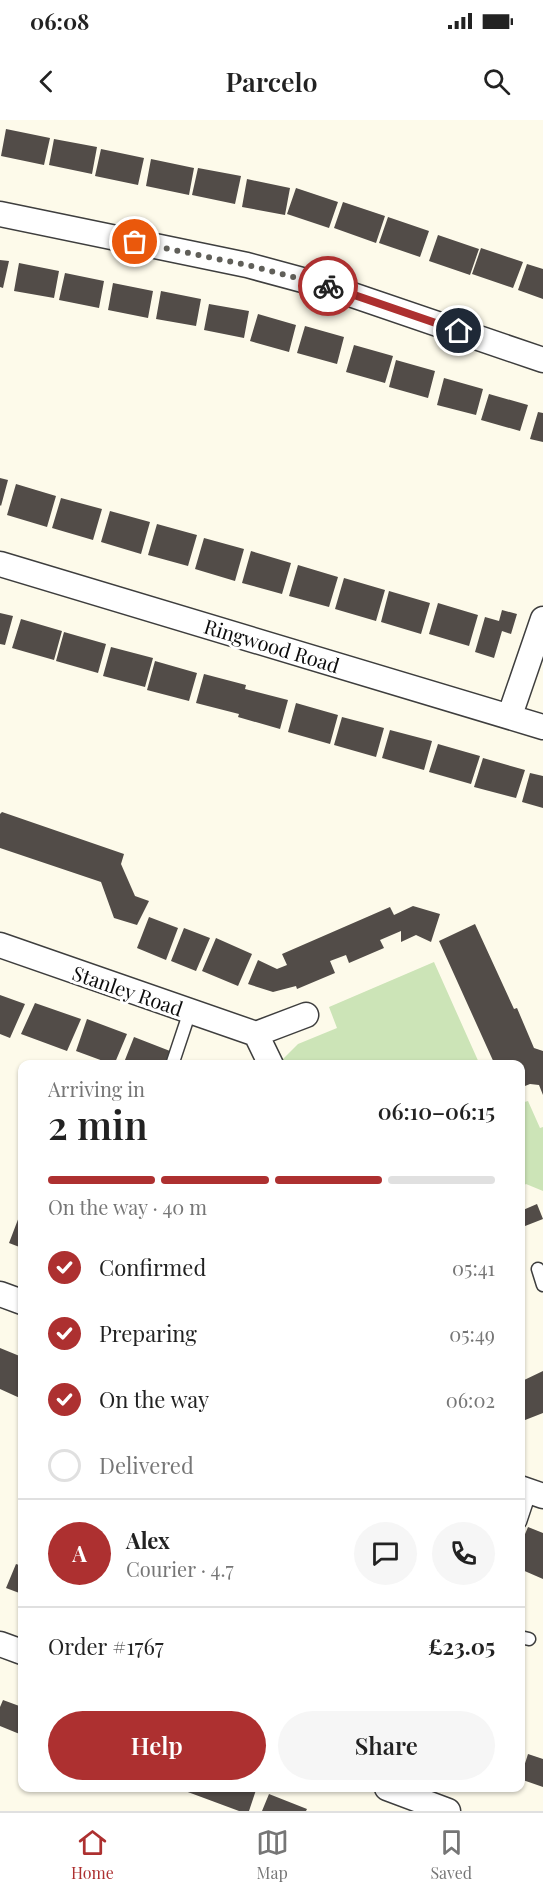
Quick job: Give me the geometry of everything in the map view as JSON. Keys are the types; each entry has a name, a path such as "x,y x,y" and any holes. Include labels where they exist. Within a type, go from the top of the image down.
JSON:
{"street":[{"path":"0,214 247,265 332,288 543,360"},
{"name":"Ringwood Road","path":"0,564 510,715 543,727"},
{"path":"510,715 543,619"},
{"name":"Stanley Road","path":"0,945 256,1034"},
{"path":"269,1060 256,1034 306,1014"},
{"path":"0,1294 18,1301"},
{"path":"0,1644 18,1651"},
{"path":"398,1792 448,1811"}],"lane":[{"path":"174,1060 190,1011"},
{"path":"538,1269 543,1285"},
{"path":"525,1508 531,1492"}],"green space":[{"path":"434,962 478,1060 282,1060 298,1044 337,1028 329,1007"},
{"path":"528,1101 540,1128 543,1127 543,1191 525,1185 525,1102"}],"building":[{"path":"6,129 50,138 44,165 1,156"},
{"path":"54,139 97,147 92,174 49,165"},
{"path":"101,149 144,158 138,185 95,176"},
{"path":"151,159 194,168 189,195 146,186"},
{"path":"198,168 241,176 235,204 192,195"},
{"path":"247,179 290,188 285,215 242,207"},
{"path":"296,188 338,202 329,228 287,214"},
{"path":"343,202 385,216 376,243 334,228"},
{"path":"388,217 429,231 420,257 379,243"},
{"path":"438,235 479,249 470,275 429,261"},
{"path":"481,248 523,262 513,288 472,274"},
{"path":"0,260 9,261 3,288 0,287"},
{"path":"19,263 59,271 54,298 14,291"},
{"path":"527,264 543,269 543,299 518,290"},
{"path":"65,273 104,281 99,308 59,300"},
{"path":"113,283 153,291 148,318 108,310"},
{"path":"161,291 201,299 196,326 156,319"},
{"path":"209,304 249,311 244,338 204,330"},
{"path":"258,314 296,325 289,352 250,341"},
{"path":"305,326 344,337 337,364 297,353"},
{"path":"354,345 393,356 385,383 346,372"},
{"path":"396,360 435,371 428,398 389,387"},
{"path":"444,378 483,389 476,415 437,405"},
{"path":"489,394 528,405 520,431 481,420"},
{"path":"538,412 543,413 543,442 530,439"},
{"path":"0,478 8,480 1,506 0,505"},
{"path":"16,484 56,496 47,527 7,515"},
{"path":"61,498 102,509 93,540 52,528"},
{"path":"110,511 150,522 141,554 101,542"},
{"path":"157,524 197,535 188,566 148,555"},
{"path":"204,538 244,549 235,581 195,569"},
{"path":"251,551 291,563 282,594 242,583"},
{"path":"298,565 338,577 329,607 289,596"},
{"path":"344,578 385,590 376,621 335,609"},
{"path":"389,591 430,603 421,634 381,622"},
{"path":"438,603 478,615 469,646 429,634"},
{"path":"502,610 517,614 511,634 502,631 494,658 475,652 485,617 499,621"},
{"path":"0,613 13,616 5,645 0,644"},
{"path":"21,619 62,631 54,660 12,648"},
{"path":"64,632 106,644 98,673 56,661"},
{"path":"111,647 153,658 145,687 103,676"},
{"path":"155,661 197,673 189,701 147,690"},
{"path":"204,674 246,685 245,689 288,700 280,729 238,717 239,714 196,703"},
{"path":"296,703 338,715 330,744 288,732"},
{"path":"342,717 384,728 376,757 334,745"},
{"path":"390,730 432,741 424,770 382,758"},
{"path":"438,744 480,756 471,784 429,772"},
{"path":"483,758 525,770 516,798 474,787"},
{"path":"530,773 543,776 543,808 522,802"},
{"path":"2,812 124,854 121,864 135,896 149,901 137,925 114,918 101,882 0,848 0,814"},
{"path":"413,906 440,914 431,942 416,935 401,942 401,931 380,940 384,948 349,963 346,955 330,961 335,973 297,989 296,986 273,992 248,984 258,960 277,969 287,965 282,954 390,907 394,915"},
{"path":"149,917 178,928 166,960 137,948"},
{"path":"475,924 514,1009 517,1008 534,1048 543,1051 543,1095 539,1085 525,1086 525,1060 493,1060 439,941"},
{"path":"184,928 210,938 196,971 171,961"},
{"path":"216,938 252,954 238,986 202,971"},
{"path":"0,995 25,1004 10,1038 0,1034"},
{"path":"35,1003 81,1019 67,1051 21,1034"},
{"path":"87,1019 127,1034 116,1060 100,1060 76,1051"},
{"path":"134,1037 170,1051 167,1060 125,1060"},
{"path":"537,1204 543,1219 525,1226 525,1209"},
{"path":"18,1219 18,1246 9,1243"},
{"path":"0,1348 18,1355 18,1397 0,1389"},
{"path":"543,1371 543,1413 525,1420 525,1380"},
{"path":"528,1527 543,1533 543,1579 525,1571 525,1534"},
{"path":"16,1564 18,1565 18,1592 6,1588"},
{"path":"3,1700 18,1706 18,1733 0,1726 0,1707"},
{"path":"528,1754 543,1759 543,1787 525,1781 525,1763"},
{"path":"188,1792 255,1792 249,1811 239,1811"},
{"path":"269,1794 307,1809 306,1811 262,1811"}],"way so far":[{"path":"135,242 247,265 328,286"}],"route":[{"path":"328,286 459,331"}]}
